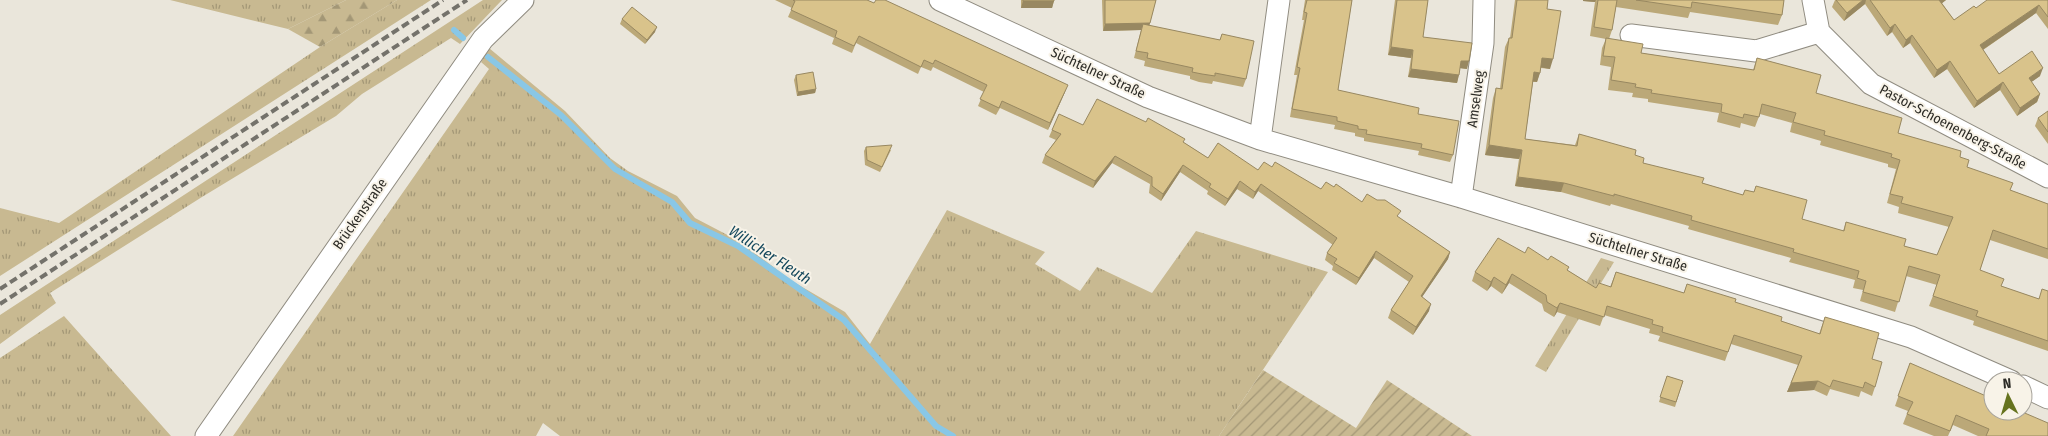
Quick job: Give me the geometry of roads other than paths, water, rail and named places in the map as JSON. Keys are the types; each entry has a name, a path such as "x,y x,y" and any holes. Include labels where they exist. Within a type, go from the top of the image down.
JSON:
{"street":[{"name":"Brückenstraße","path":"206,436 483,39 524,0"},
{"name":"Süchtelner Straße","path":"940,0 1148,96 1260,139 1461,197 1911,337 1988,371"},
{"path":"1260,139 1279,0"},
{"name":"Amselweg","path":"1461,197 1483,43 1484,0"},
{"path":"1631,35 1756,51 1819,32 1813,0"},
{"name":"Pastor-Schoenenberg-Straße","path":"1819,32 1871,84 2048,177"},
{"path":"2033,391 2048,398"}],"waterway":[{"name":"Willicher Fleuth","path":"454,30 463,38"},
{"name":"Willicher Fleuth","path":"488,57 561,115 615,169 672,202 690,223 738,246 844,320 936,426 953,436"}],"railway":[{"path":"0,289 443,0"},
{"path":"0,304 467,0"}]}
